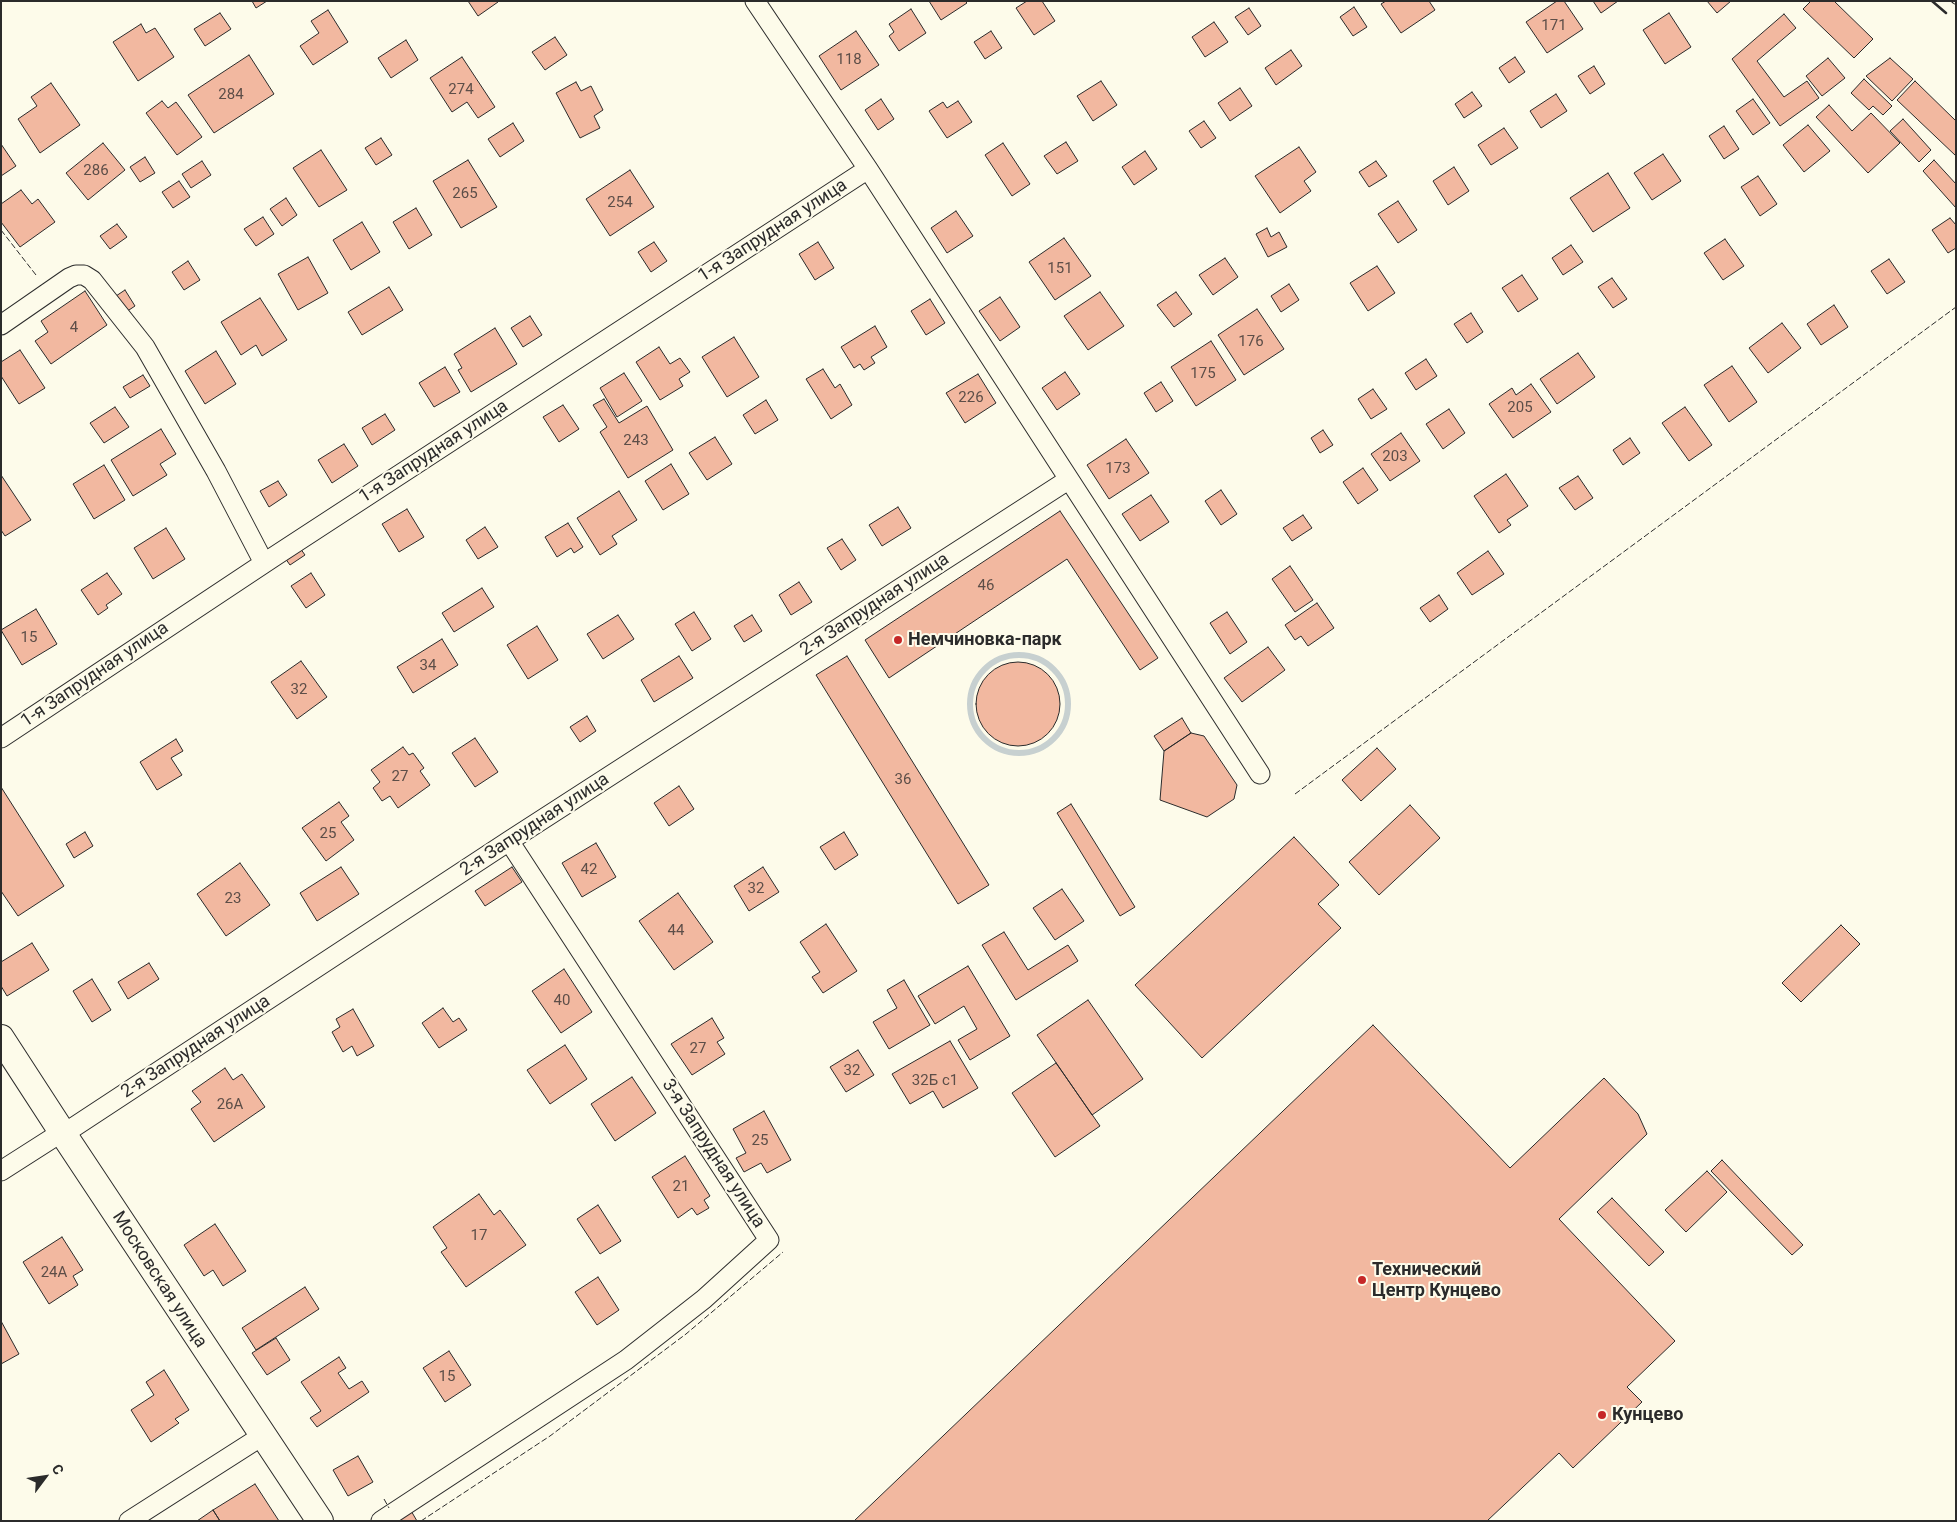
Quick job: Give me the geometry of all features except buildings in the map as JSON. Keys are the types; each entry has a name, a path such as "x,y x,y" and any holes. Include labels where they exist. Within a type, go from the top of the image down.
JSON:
{"street":[{"path":"755,1 868,169 1260,774"},
{"name":"1-я Запрудная улица","path":"1,738 264,563 868,169"},
{"path":"1,325 76,275 84,275 92,280 145,347 216,471 264,563"},
{"name":"2-я Запрудная улица","path":"1,1171 62,1132 74,1127 510,841 1068,480"},
{"name":"3-я Запрудная улица","path":"381,1521 626,1360 704,1300 769,1240 510,841"},
{"name":"Московская улица","path":"1,1038 262,1436 320,1521"},
{"path":"129,1521 262,1436"}],"waterway":[{"path":"1019,655 1038,659 1054,669 1064,685 1068,704 1064,723 1054,739 1038,749 1019,753 1000,749 984,739 974,723 970,704 974,685 984,669 1000,659 1019,655"}],"fence":[{"path":"1,230 36,275"},
{"path":"1295,794 1956,307"},
{"path":"421,1521 550,1436 686,1334 783,1252"},
{"path":"384,1499 389,1508"}],"wall":[{"path":"1932,1 1946,13"}],"place":[{"name":"Немчиновка-парк","path":"898,640"},
{"name":"Технический Центр Кунцево","path":"1362,1280"},
{"name":"Кунцево","path":"1602,1415"}]}
